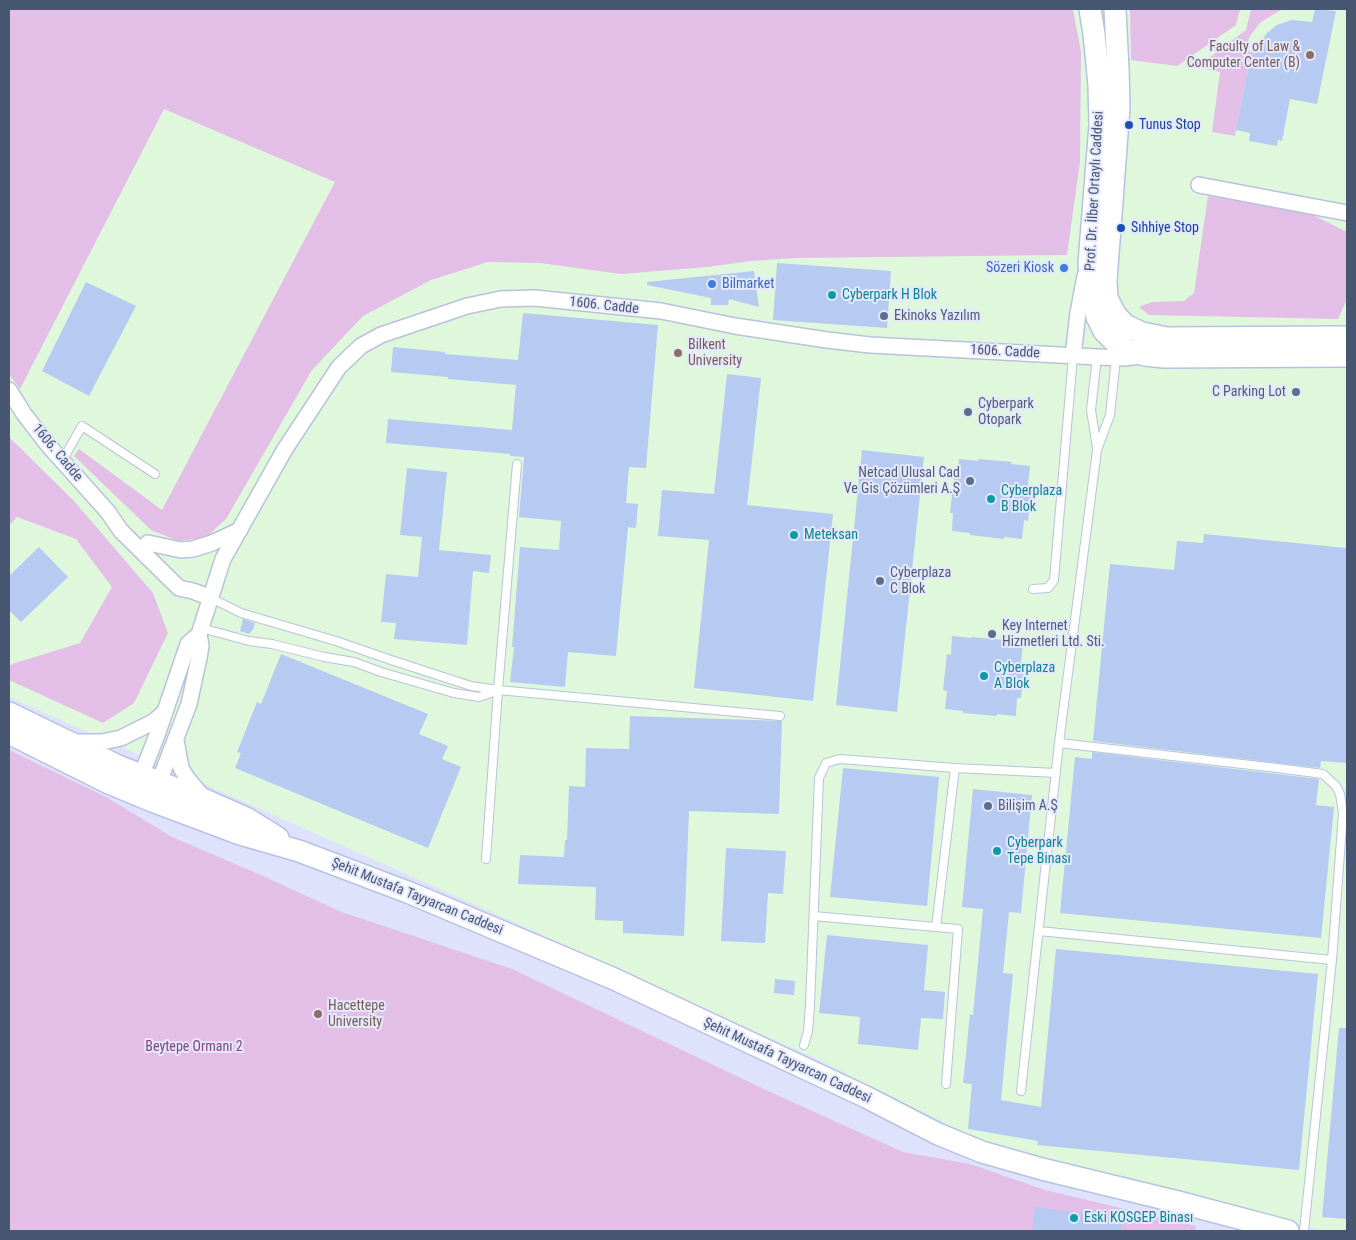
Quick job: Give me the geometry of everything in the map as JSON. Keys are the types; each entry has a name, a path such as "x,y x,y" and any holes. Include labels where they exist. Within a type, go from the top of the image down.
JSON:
{"main road":[{"name":"Prof. Dr. İlber Ortaylı Caddesi","path":"1090,9 1099,85 1100,125 1089,263 1091,292 1097,317 1104,331 1116,343 1130,351 1164,357 1347,356"},
{"name":"Prof. Dr. İlber Ortaylı Caddesi","path":"1115,9 1119,107 1106,280 1107,298 1115,314 1125,325 1142,333 1166,338 1347,337"},
{"name":"Şehit Mustafa Tayyarcan Caddesi","path":"9,713 118,766 147,788 240,834 299,851 426,900 612,978 938,1134 982,1152 1288,1231"},
{"name":"Şehit Mustafa Tayyarcan Caddesi","path":"9,733 100,779 205,800 246,818 299,851"}],"street":[{"path":"1199,185 1347,213"},
{"path":"1073,356 1082,290 1089,263"},
{"name":"1606. Cadde","path":"9,390 24,414 62,461 108,512 121,531 180,588 211,598 223,559 285,449 339,367 361,346 381,335 467,306 501,299 535,298 661,311 735,326 852,343 1116,358 1145,355"},
{"name":"1606. Cadde","path":"108,512 127,523 193,591"},
{"path":"148,543 181,550 193,549 212,543 240,530"},
{"path":"147,788 176,738 189,704 200,658 200,631 211,598"},
{"path":"147,788 165,712 188,644 200,631"},
{"path":"69,742 102,742 120,738 153,722 165,712"},
{"path":"176,738 181,768 205,800"}],"lane":[{"path":"1033,589 1048,588 1054,580 1073,356"},
{"path":"1097,357 1091,410 1097,450"},
{"path":"1021,1091 1059,743 1097,450 1110,415 1116,358"},
{"path":"62,461 82,426 155,474"},
{"path":"486,859 517,464"},
{"path":"211,598 241,613 336,641 471,686 780,716"},
{"path":"200,631 354,662 381,672 454,693 480,698 498,690"},
{"path":"1059,743 1324,774 1336,786 1340,794 1343,813 1332,960 1304,1231"},
{"path":"804,1045 808,1031 819,778 826,763 840,759 955,768 1056,773"},
{"path":"936,927 955,768"},
{"path":"814,916 958,929 946,1084"},
{"path":"1039,931 1332,960"}],"shaded area":[{"name":"Bilkent University","path":"9,9 1347,9 1347,1231 1325,1231 1008,1154 817,1059 9,697"}],"green space":[{"path":"9,9 1073,9 1081,52 1080,162 1067,255 796,258 621,274 540,263 488,262 431,280 363,316 312,370 226,519 205,538 178,541 151,530 74,456 79,449 162,510 335,182 164,109 20,389 9,374"},
{"path":"1130,9 1240,9 1236,25 1177,66 1131,60"},
{"path":"1251,9 1286,9 1261,22 1247,43 1245,51 1255,52 1258,61 1250,59 1235,136 1212,132 1220,72 1197,67 1246,30"},
{"path":"1208,196 1309,213 1347,232 1347,299 1338,319 1149,315 1139,307 1152,302 1184,301 1194,293"},
{"path":"9,437 74,501 153,593 168,633 134,703 103,723 9,680 9,665 80,643 112,587 76,539 17,517 9,526"},
{"name":"Beytepe Ormanı 2","path":"9,750 106,797 172,837 339,911 512,969 766,1090 903,1152 970,1164 1045,1190 1196,1226 1195,1231 9,1231"}],"building":[{"path":"1315,9 1336,11 1317,104 1290,99 1282,141 1278,140 1277,146 1249,141 1250,133 1236,130 1250,59 1252,60 1257,46 1267,33 1277,25 1292,20 1312,22"},
{"name":"Cyberpark H Blok","path":"777,263 891,271 887,328 773,320"},
{"name":"Bilmarket","path":"754,271 759,307 729,299 728,305 711,305 711,298 647,285 647,282"},
{"path":"86,282 136,306 89,396 42,371"},
{"path":"523,313 658,325 646,468 629,467 626,503 638,504 636,528 628,527 616,656 568,652 565,687 510,682 520,547 559,550 561,521 519,517 524,457 510,456 510,454 386,443 388,419 512,430 516,385 391,372 393,347 445,352 445,354 518,360"},
{"name":"Meteksan","path":"727,374 761,378 747,505 833,514 813,701 694,688 709,540 658,536 662,490 714,494"},
{"name":"Cyberplaza C Blok","path":"862,450 924,457 897,712 836,705"},
{"name":"Cyberplaza B Blok","path":"959,459 1012,462 1011,464 1030,466 1028,485 1032,485 1028,521 1024,520 1022,539 1004,537 1004,539 952,531 953,513 950,513 954,477 957,477"},
{"path":"407,468 447,472 439,550 491,555 489,573 473,571 467,645 394,639 396,623 381,622 386,574 418,577 422,537 400,535"},
{"path":"1204,534 1347,548 1347,763 1321,761 1320,768 1093,741 1110,564 1174,570 1177,541 1203,543"},
{"path":"39,547 68,577 21,622 9,610 9,576"},
{"path":"243,619 255,623 249,634 240,631"},
{"name":"Cyberplaza A Blok","path":"952,636 1005,640 1004,642 1023,644 1021,662 1025,663 1021,698 1017,698 1016,716 963,713 963,711 945,709 947,691 943,690 947,654 951,655"},
{"path":"281,654 428,714 419,734 448,746 442,759 461,767 428,848 235,768 241,753 237,752 257,702 261,704"},
{"path":"630,716 782,721 779,814 689,811 684,936 623,933 623,921 595,920 596,887 518,884 520,855 564,857 565,840 567,840 569,786 585,787 586,748 629,749"},
{"path":"1092,752 1319,779 1316,805 1334,807 1321,938 1060,913 1075,757 1092,759"},
{"path":"843,768 939,777 927,906 830,897"},
{"path":"973,789 1032,795 1021,913 1009,912 1003,973 1013,974 1001,1100 1041,1107 1056,949 1318,974 1299,1170 1037,1145 1038,1141 968,1129 972,1084 963,1083 970,1014 973,1015 983,909 962,907"},
{"path":"726,848 786,851 783,894 768,893 765,943 721,941"},
{"path":"827,935 928,945 924,990 945,992 943,1019 921,1018 918,1050 858,1044 860,1017 819,1013"},
{"path":"775,979 795,981 794,995 774,993"},
{"path":"1339,1028 1347,1028 1347,1219 1322,1217"},
{"name":"Eski KOSGEP Binası","path":"1035,1207 1122,1219 1121,1231 1032,1231"}],"place":[{"name":"Faculty of Law & Computer Center (B)","path":"1310,55"},
{"name":"Tunus Stop","path":"1129,125"},
{"name":"Sıhhiye Stop","path":"1121,228"},
{"name":"Sözeri Kiosk","path":"1064,268"},
{"name":"Bilmarket","path":"712,284"},
{"name":"Cyberpark H Blok","path":"832,295"},
{"name":"Ekinoks Yazılım","path":"884,316"},
{"name":"Bilkent University","path":"678,353"},
{"name":"C Parking Lot","path":"1296,392"},
{"name":"Cyberpark Otopark","path":"968,412"},
{"name":"Netcad Ulusal Cad Ve Gis Çözümleri A.Ş","path":"970,481"},
{"name":"Cyberplaza B Blok","path":"991,499"},
{"name":"Meteksan","path":"794,535"},
{"name":"Cyberplaza C Blok","path":"880,581"},
{"name":"Key Internet Hizmetleri Ltd. Sti.","path":"992,634"},
{"name":"Cyberplaza A Blok","path":"984,676"},
{"name":"Bilişim A.Ş","path":"988,806"},
{"name":"Cyberpark Tepe Binası","path":"997,851"},
{"name":"Hacettepe University","path":"318,1014"},
{"name":"Eski KOSGEP Binası","path":"1074,1218"}]}
